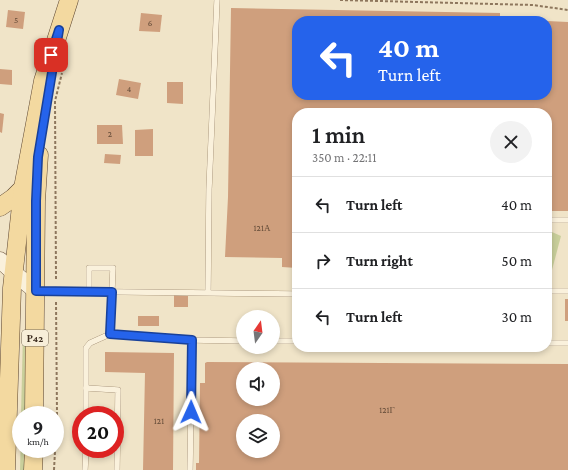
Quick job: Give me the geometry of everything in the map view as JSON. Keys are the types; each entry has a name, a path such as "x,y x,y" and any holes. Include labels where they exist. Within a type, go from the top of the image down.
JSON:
{"main road":[{"name":"Р42","path":"6,470 9,276 5,254 23,188 43,81 69,0"},
{"name":"Р42","path":"34,406 38,157 59,30"},
{"path":"0,207 13,198 23,188"},
{"path":"9,276 36,291"},
{"path":"33,470 34,458"}],"street":[{"path":"5,254 29,247 36,239"}],"lane":[{"path":"208,292 209,189 217,0"},
{"path":"552,220 568,220"},
{"path":"89,291 89,268 113,268 110,334"},
{"path":"36,291 292,294"},
{"path":"552,291 568,291"},
{"path":"86,406 86,348 90,343 110,334 192,340 236,341"},
{"path":"190,470 192,340"},
{"path":"280,341 292,341"},
{"path":"552,343 568,343"},
{"path":"86,388 118,390 117,470"},
{"path":"85,470 86,458"}],"path":[{"path":"340,0 533,5 568,10"},
{"path":"56,279 55,101 64,66"},
{"path":"54,470 57,414 56,301"}],"green space":[{"path":"552,232 561,236 552,270"},
{"path":"23,332 29,332 27,406 21,406"},
{"path":"20,458 26,458 25,470 20,470"}],"building":[{"path":"231,8 500,13 500,16 292,16 292,100 552,100 552,21 568,22 568,211 552,211 552,108 292,108 292,268 282,267 282,258 225,257 228,197"},
{"path":"8,10 25,12 23,29 6,27"},
{"path":"141,13 162,15 160,32 139,31"},
{"path":"0,69 12,70 12,85 0,84"},
{"path":"119,79 141,83 138,99 116,95"},
{"path":"167,82 183,82 183,104 167,103"},
{"path":"0,113 4,114 2,133 0,132"},
{"path":"97,125 122,125 123,144 97,144"},
{"path":"153,129 153,156 135,156 135,130"},
{"path":"105,154 121,155 120,164 104,163"},
{"path":"174,295 188,296 188,307 174,307"},
{"path":"565,299 568,299 568,321 565,321"},
{"path":"138,316 159,316 159,326 138,326"},
{"path":"105,352 174,353 173,470 143,470 145,373 105,372"},
{"path":"236,362 236,406 280,406 280,362 568,364 568,470 196,470 196,463 199,463 200,383 205,383 205,363"}],"route":[{"path":"51,55 59,30 38,157 36,201 36,291 56,290 112,292 110,334 192,340 191,412"}]}
